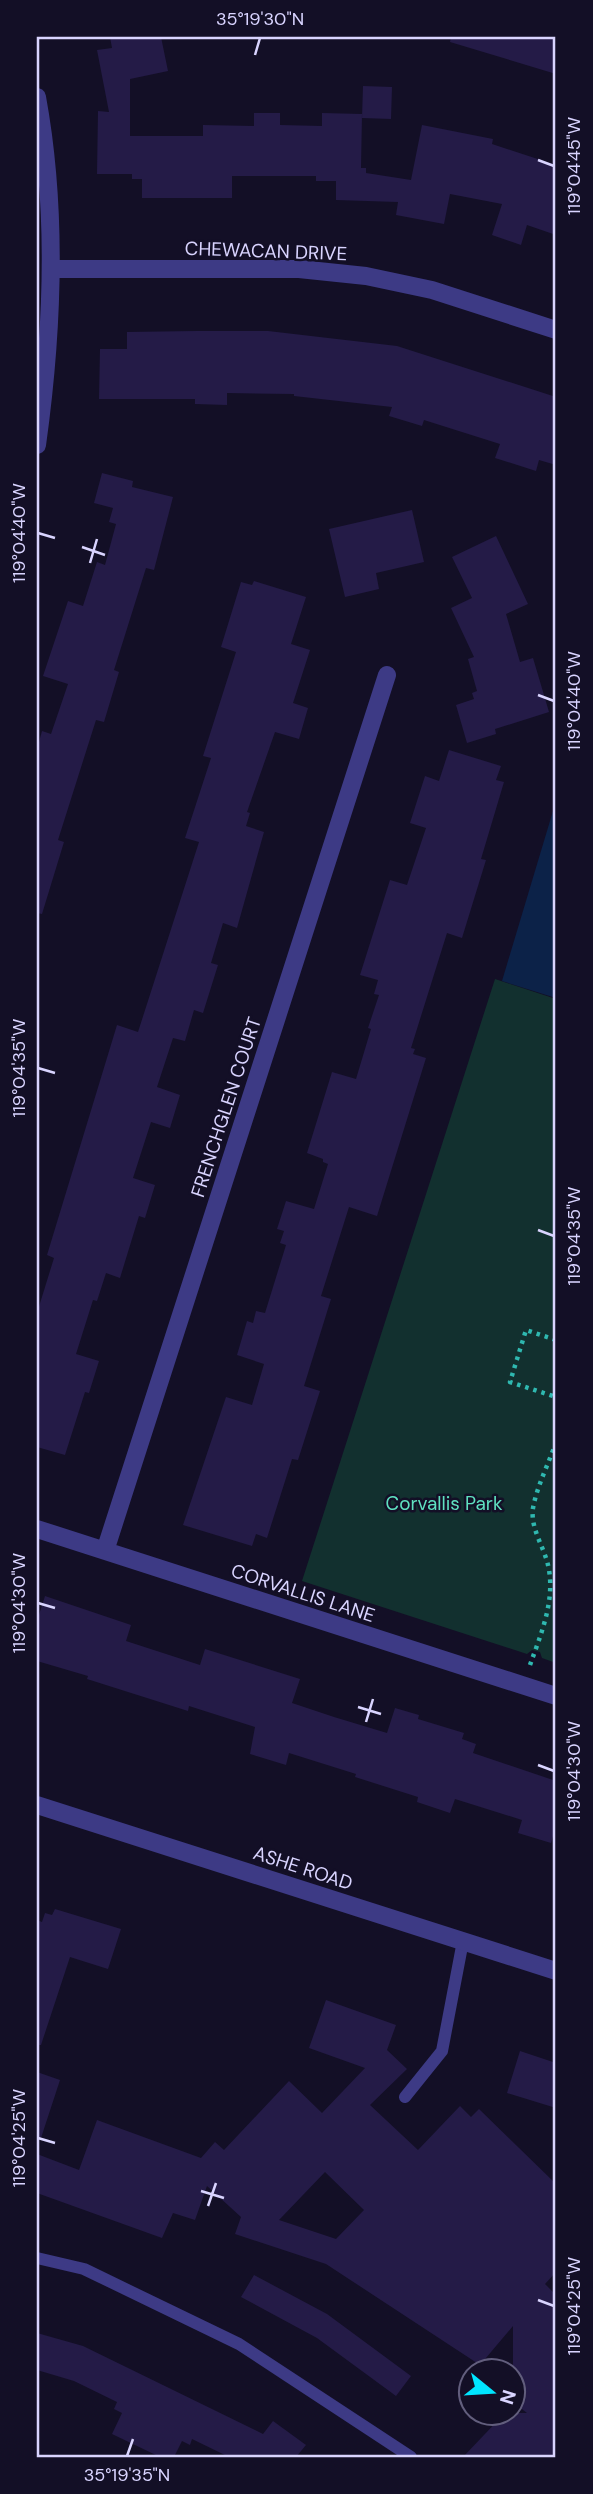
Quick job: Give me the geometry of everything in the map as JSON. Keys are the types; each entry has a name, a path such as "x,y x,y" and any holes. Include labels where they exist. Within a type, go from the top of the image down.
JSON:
{"street":[{"path":"37,97 48,184 52,269 46,379 37,445"},
{"name":"CHEWACAN DRIVE","path":"52,269 299,270 366,276 432,290 556,330"},
{"name":"FRENCHGLEN COURT","path":"105,1551 387,675"},
{"name":"CORVALLIS LANE","path":"37,1529 556,1696"},
{"name":"ASHE ROAD","path":"37,1805 556,1971"}],"lane":[{"path":"405,2097 442,2051 463,1941"},
{"path":"37,2258 84,2269 239,2344 411,2457"}],"path":[{"path":"556,1340 526,1330 510,1382 556,1397"},
{"path":"522,1685 550,1598 550,1574 533,1511 556,1442"},
{"path":"549,1464 556,1461"}],"green space":[{"name":"Corvallis Park","path":"495,979 556,999 556,1663 542,1658 540,1652 532,1650 527,1654 302,1581"}],"water":[{"path":"556,801 556,998 502,981"}],"building":[{"path":"110,37 161,37 168,71 130,79 130,136 203,136 203,125 254,126 254,113 280,113 280,125 322,126 322,113 362,114 361,168 366,168 366,173 411,180 422,125 493,139 492,144 556,165 556,235 527,225 521,245 492,235 502,204 450,194 444,224 396,215 398,202 336,200 336,181 316,181 316,176 232,176 232,198 142,198 142,179 132,179 132,174 97,174 98,111 109,112 97,50 112,48"},
{"path":"451,37 556,37 556,74 450,42"},
{"path":"363,86 392,87 391,119 362,118"},
{"path":"268,331 397,346 556,397 556,465 539,460 536,471 495,458 500,444 424,420 422,426 389,416 392,407 294,394 227,393 227,405 195,404 195,399 99,399 100,349 127,349 127,332"},
{"path":"102,473 133,481 132,487 173,497 154,570 146,568 114,670 119,672 104,722 96,720 58,840 64,842 42,914 37,913 37,749 42,731 51,734 68,684 43,676 68,601 83,606 97,562 105,565 116,524 109,522 113,508 94,503"},
{"path":"412,510 424,562 376,573 379,589 345,597 329,529"},
{"path":"496,536 528,604 506,614 520,662 533,658 549,712 495,729 496,734 467,743 456,705 474,699 472,693 477,691 468,659 474,657 451,608 472,598 452,557"},
{"path":"254,581 306,597 291,644 310,650 293,703 308,708 299,739 275,732 247,812 250,813 246,826 264,832 237,928 223,923 211,963 218,965 203,1013 194,1010 185,1041 173,1038 157,1087 180,1095 170,1128 151,1122 133,1178 155,1185 145,1218 139,1216 120,1278 106,1273 97,1301 93,1300 76,1354 99,1361 89,1393 85,1392 65,1455 37,1447 37,1313 54,1258 47,1255 117,1025 138,1032 199,842 185,838 211,758 203,756 236,652 221,647 241,582 252,585"},
{"path":"449,750 501,766 496,780 504,782 481,859 486,860 462,938 447,933 411,1048 415,1049 413,1054 426,1058 377,1216 349,1207 321,1296 331,1299 304,1386 320,1391 298,1460 292,1459 267,1538 256,1534 252,1546 183,1525 226,1397 252,1405 264,1364 237,1355 247,1321 253,1323 256,1311 265,1313 286,1245 280,1243 284,1231 277,1229 286,1201 314,1209 328,1164 323,1162 323,1159 307,1153 332,1072 356,1079 379,995 374,994 378,980 360,975 390,880 407,885 426,828 410,823 425,776 439,781"},
{"path":"45,1596 131,1625 126,1641 200,1665 205,1649 300,1679 292,1703 334,1717 387,1733 395,1708 419,1715 418,1719 464,1733 462,1739 476,1744 473,1753 556,1781 556,1826 551,1843 518,1833 522,1820 455,1799 450,1813 417,1802 418,1797 289,1753 286,1765 250,1754 255,1727 189,1706 188,1711 37,1661 37,1621"},
{"path":"55,1909 121,1929 108,1969 70,1957 41,2045 37,2045 37,1920 42,1922 45,1913 52,1915"},
{"path":"326,2000 396,2025 387,2050 407,2069 370,2105 418,2150 460,2106 471,2117 479,2109 556,2184 556,2272 545,2284 556,2295 556,2457 463,2457 491,2428 526,2428 526,2358 513,2358 513,2326 486,2358 469,2358 326,2264 235,2234 241,2217 207,2186 195,2220 173,2213 162,2238 37,2193 37,2154 79,2170 97,2120 201,2158 215,2142 224,2150 289,2081 322,2113 365,2068 309,2048","holes":["325,2172 364,2210 336,2239 279,2220"]},
{"path":"520,2051 556,2063 556,2108 507,2093"},
{"path":"37,2072 60,2080 41,2138 37,2137"},
{"path":"254,2275 327,2314 411,2376 396,2396 317,2338 241,2297"},
{"path":"37,2333 83,2346 263,2434 273,2421 306,2445 296,2457 229,2457 192,2439 190,2445 182,2441 174,2457 160,2457 112,2434 122,2413 114,2409 117,2402 74,2381 37,2370"}]}
